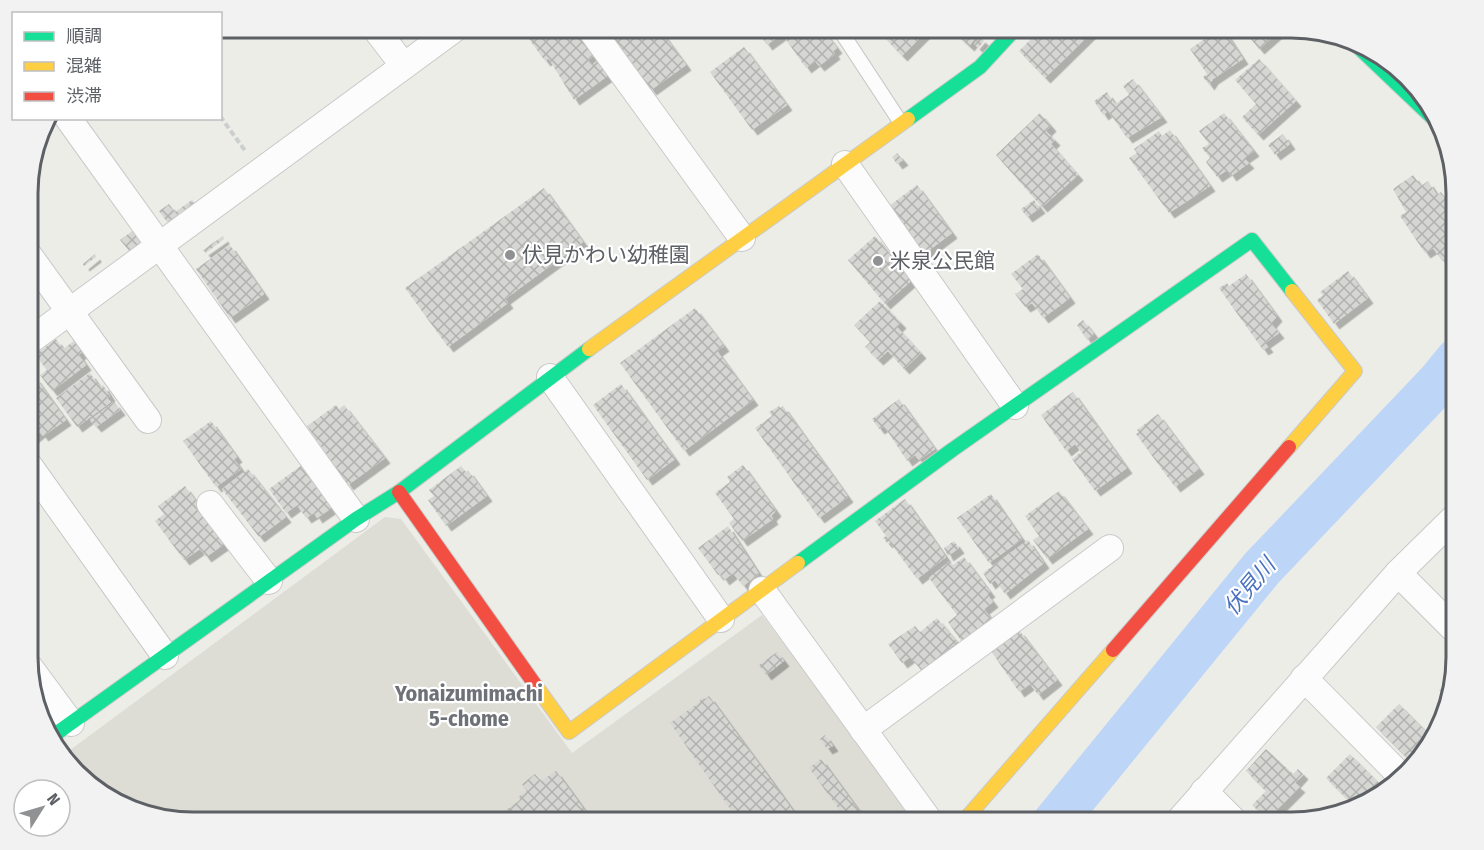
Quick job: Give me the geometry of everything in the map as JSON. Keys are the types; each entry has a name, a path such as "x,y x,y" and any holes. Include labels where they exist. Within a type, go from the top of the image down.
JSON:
{"street":[{"path":"382,37 404,66"},
{"path":"37,335 443,37"},
{"path":"595,37 742,238"},
{"path":"42,693 61,731 356,519 399,492 550,377 980,67 1008,37"},
{"path":"1372,60 1419,105"},
{"path":"69,120 356,519"},
{"path":"845,164 1015,406"},
{"path":"399,492 569,732 1015,406 1252,240 1355,371 972,812"},
{"path":"37,266 148,420"},
{"path":"550,377 721,619"},
{"path":"37,477 165,656"},
{"path":"210,504 269,581"},
{"path":"1186,812 1398,573 1446,526"},
{"path":"863,730 1110,548"},
{"path":"1398,573 1446,621"},
{"path":"762,590 923,812"},
{"path":"1304,678 1397,771"},
{"path":"1204,791 1225,812"}],"lane":[{"path":"845,37 901,123"}],"path":[{"path":"222,119 261,171"}],"shaded area":[{"path":"385,517 401,519 572,753 762,615 873,760 905,812 172,811 133,801 115,792 83,767 69,751"}],"building":[{"path":"527,37 584,37 596,54 588,60 592,65 598,60 609,75 574,100 549,59 577,40 545,61"},
{"path":"613,37 665,37 686,65 651,90"},
{"path":"761,37 778,37 767,45"},
{"path":"784,37 829,37 837,48 833,51 835,54 819,66 815,61 806,68"},
{"path":"884,37 921,37 902,56"},
{"path":"959,37 976,37 969,46"},
{"path":"980,37 984,41 978,48 974,44"},
{"path":"1033,37 1087,37 1045,78 1019,51"},
{"path":"1207,37 1229,37 1243,59 1213,79 1209,85 1203,77 1207,74 1190,49"},
{"path":"1249,37 1273,37 1259,49"},
{"path":"744,47 787,105 752,130 710,72"},
{"path":"1259,59 1296,101 1258,135 1242,117 1256,104 1235,80"},
{"path":"1133,79 1162,117 1127,138 1108,111 1103,115 1094,101 1107,92 1115,104 1129,95 1123,86"},
{"path":"1040,113 1051,126 1046,131 1055,140 1051,144 1078,175 1042,207 996,155"},
{"path":"1224,113 1254,151 1244,158 1249,163 1231,176 1227,170 1217,177 1206,162 1210,158 1202,148 1209,144 1199,131"},
{"path":"1170,130 1210,186 1169,213 1129,158 1137,153 1134,149 1159,131 1162,136"},
{"path":"1283,134 1290,144 1275,155 1268,145"},
{"path":"897,153 903,160 897,164 892,157"},
{"path":"1413,175 1421,186 1428,181 1437,195 1441,192 1446,199 1446,258 1442,261 1433,248 1425,253 1400,216 1406,212 1393,189"},
{"path":"917,185 952,233 924,254 889,206"},
{"path":"544,188 583,242 505,299 508,303 448,347 405,288"},
{"path":"192,200 194,203 167,222 159,211 169,204 175,212"},
{"path":"1034,200 1040,208 1027,217 1021,209"},
{"path":"135,229 141,237 139,247 131,253 120,240"},
{"path":"223,236 224,239 206,253 203,250"},
{"path":"875,236 911,281 885,304 848,260"},
{"path":"230,245 264,294 230,318 196,269"},
{"path":"95,254 96,257 84,266 83,264"},
{"path":"1038,254 1070,298 1043,318 1032,303 1025,307 1015,294 1023,289 1011,274"},
{"path":"1348,271 1368,298 1334,324 1317,300 1323,295 1320,292"},
{"path":"1246,274 1277,316 1271,323 1279,333 1265,343 1268,347 1263,350 1219,288 1227,283 1229,286"},
{"path":"880,301 901,323 897,327 921,353 904,369 888,351 878,360 865,347 870,342 854,325"},
{"path":"695,308 724,346 717,351 753,400 684,451 620,363"},
{"path":"1083,320 1094,334 1087,340 1077,325"},
{"path":"56,339 63,349 74,341 82,352 79,355 86,365 52,391 40,375 47,370 37,358 37,353"},
{"path":"90,373 100,387 103,385 110,396 107,398 111,402 77,427 56,398"},
{"path":"37,380 66,420 43,436 40,432 37,435"},
{"path":"621,384 675,459 647,480 593,405"},
{"path":"1073,392 1127,468 1095,491 1072,459 1081,452 1075,444 1066,451 1041,415"},
{"path":"899,399 935,449 919,460 915,455 907,461 884,426 879,429 872,419"},
{"path":"114,402 120,410 96,427 90,420"},
{"path":"336,405 339,409 344,405 385,458 348,485 307,426"},
{"path":"779,406 780,408 783,406 848,497 819,518 755,428 772,416 769,412"},
{"path":"1158,414 1199,469 1175,487 1136,434 1139,432 1137,430"},
{"path":"211,421 237,457 234,459 241,469 216,487 183,441"},
{"path":"302,465 333,507 317,518 314,513 306,518 297,505 286,513 269,489"},
{"path":"743,465 776,511 771,516 773,519 742,541 729,523 734,519 715,493 730,482 727,477"},
{"path":"461,466 466,472 468,470 487,496 446,526 428,500 434,496 429,490"},
{"path":"248,469 286,517 259,537 222,489"},
{"path":"185,486 226,543 206,557 200,549 184,560 155,521 164,514 158,506"},
{"path":"1059,491 1088,529 1047,559 1033,540 1039,536 1025,516"},
{"path":"991,494 1022,539 989,563 957,518"},
{"path":"905,499 946,557 917,579 889,541 887,543 883,538 886,536 875,521"},
{"path":"728,526 759,574 743,586 733,573 724,580 720,574 718,575 698,548"},
{"path":"1028,540 1044,563 1005,594 995,580 990,584 983,573"},
{"path":"954,541 959,548 948,556 944,548"},
{"path":"964,557 990,592 987,594 993,602 984,609 992,620 962,642 948,622 957,615 929,578 950,561 953,565"},
{"path":"937,618 957,642 922,671 910,657 902,663 888,644 915,626 920,632"},
{"path":"1019,630 1057,680 1038,695 1030,684 1019,692 991,651"},
{"path":"777,652 784,661 766,675 759,665"},
{"path":"709,696 794,812 732,812 670,723 703,697 705,699"},
{"path":"1399,704 1427,732 1408,759 1376,727"},
{"path":"825,735 833,746 827,749 820,739"},
{"path":"1266,749 1293,774 1298,769 1303,774 1295,783 1300,787 1275,812 1259,812 1252,805 1266,791 1246,771"},
{"path":"1350,754 1380,784 1349,801 1326,778"},
{"path":"821,759 860,812 841,812 809,768"},
{"path":"556,771 586,812 503,812 520,800 518,797 527,791 522,784 535,774 541,781"}],"waterway":[{"name":"伏見川","path":"1063,812 1262,568 1446,373"}],"traffic: fast":[{"path":"908,119 980,67 1008,37"},
{"path":"1372,60 1419,105"},
{"path":"798,563 952,450 1252,240 1292,291"},
{"path":"57,733 356,519 399,492 589,349"}],"traffic: slow":[{"path":"589,349 908,119"},
{"path":"1289,447 1355,371 1292,291"},
{"path":"536,686 569,732 798,563"},
{"path":"972,812 1113,650"}],"traffic: jam":[{"path":"1113,650 1289,447"},
{"path":"399,492 536,686"}],"place":[{"name":"伏見かわい幼稚園","path":"510,255"},
{"name":"米泉公民館","path":"878,261"}],"district":[{"name":"Yonaizumimachi 5-chome","path":"469,706"}]}
